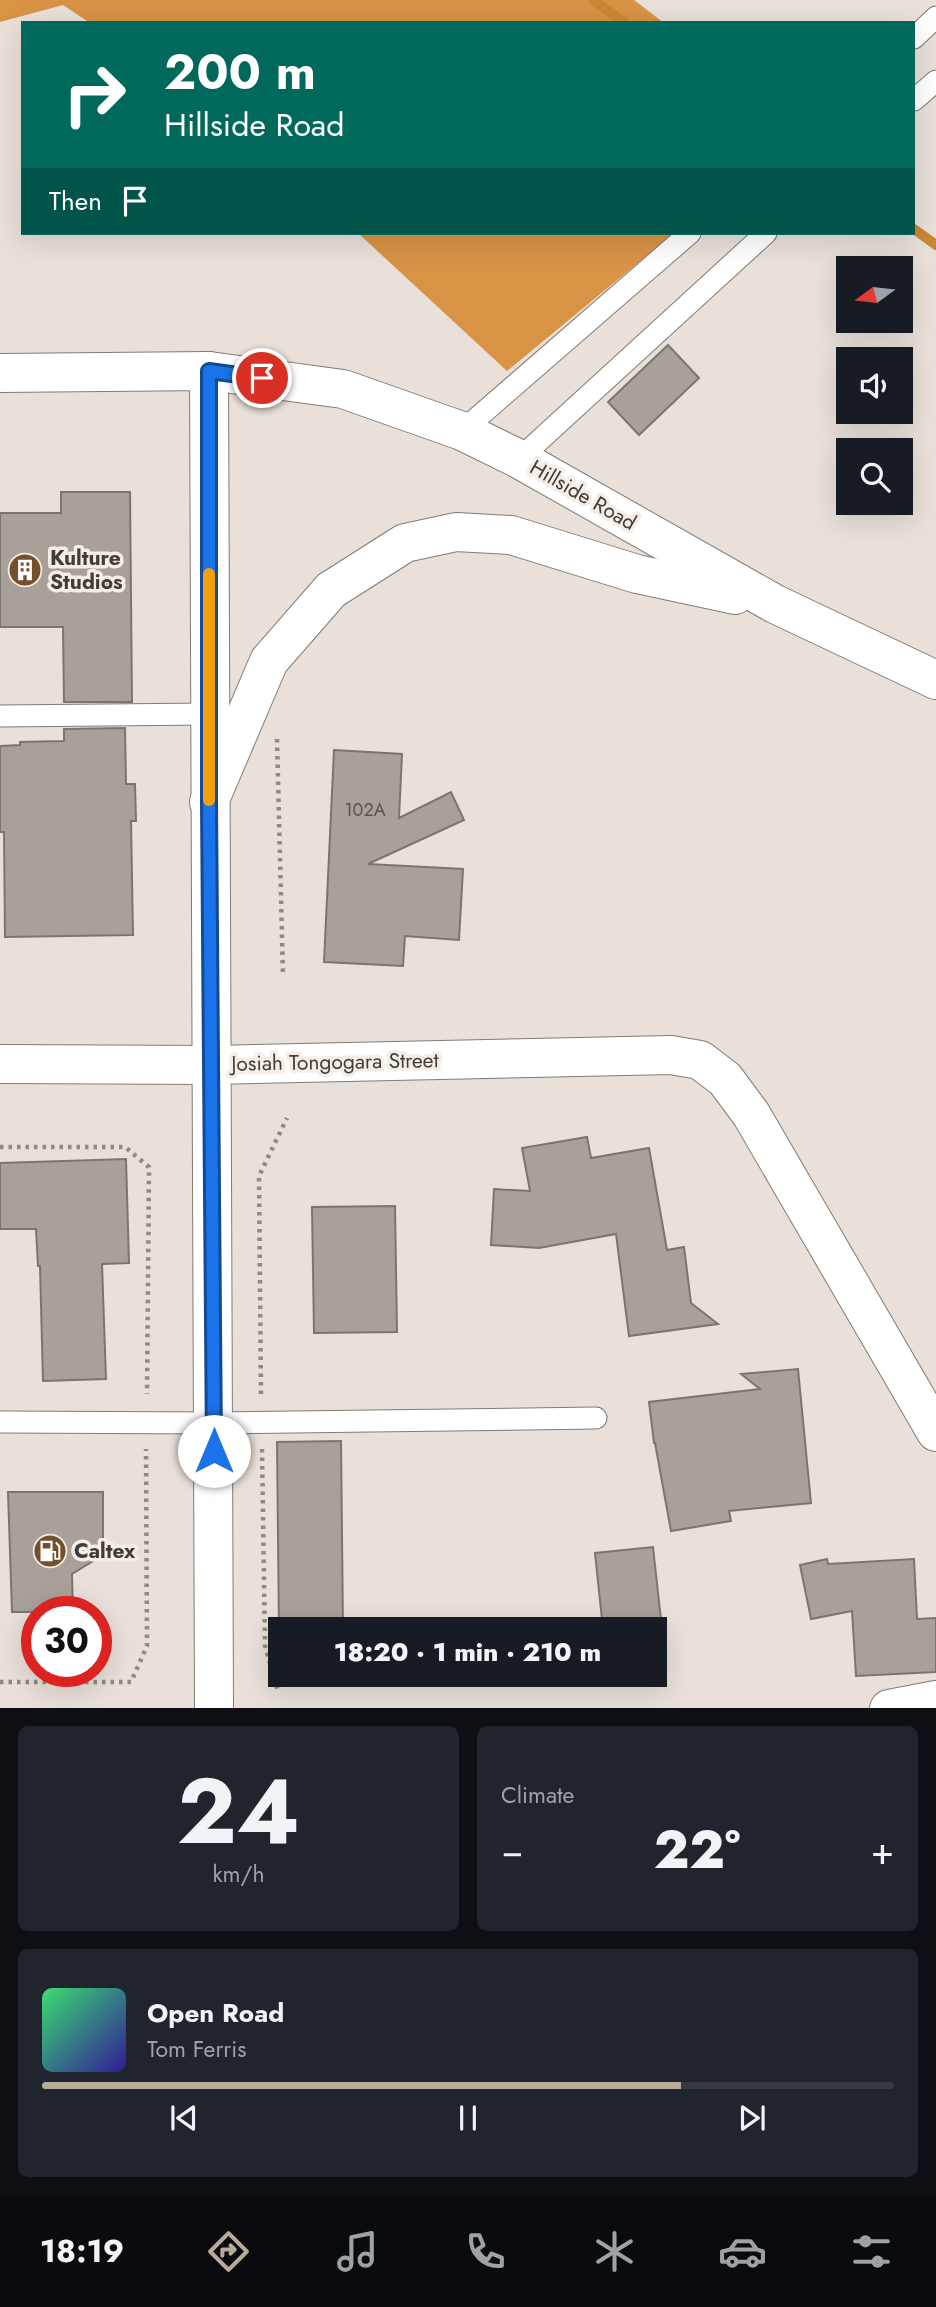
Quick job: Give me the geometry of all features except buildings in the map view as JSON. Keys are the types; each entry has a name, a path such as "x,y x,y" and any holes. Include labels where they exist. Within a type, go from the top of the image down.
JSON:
{"street":[{"name":"Hillside Road","path":"0,373 209,371 344,389 462,431 519,459 775,604 936,680"},
{"path":"209,371 214,1708"},
{"path":"209,802 269,661 331,590 405,543 456,532 511,535 638,574 775,604"},
{"name":"Josiah Tongogara Street","path":"0,1064 212,1065 671,1055 700,1060 725,1079 751,1114 936,1432"},
{"path":"894,1708 936,1699"}],"lane":[{"path":"915,37 936,17"},
{"path":"915,99 936,81"},
{"path":"462,431 688,235"},
{"path":"519,459 764,235"},
{"path":"0,716 209,714"},
{"path":"0,1422 214,1423 596,1418"}],"path":[{"path":"277,731 283,975"}],"shaded area":[{"path":"0,0 634,0 661,21 87,21 63,5 0,22"},
{"path":"360,235 672,235 507,371"}],"waterway":[{"path":"593,0 622,21"},
{"path":"915,230 936,245"}],"slow traffic":[{"path":"209,574 209,800"}],"place":[{"name":"Kulture Studios","path":"25,570"},
{"name":"Caltex","path":"50,1551"}],"route":[{"path":"214,1451 209,371 262,378"}]}
